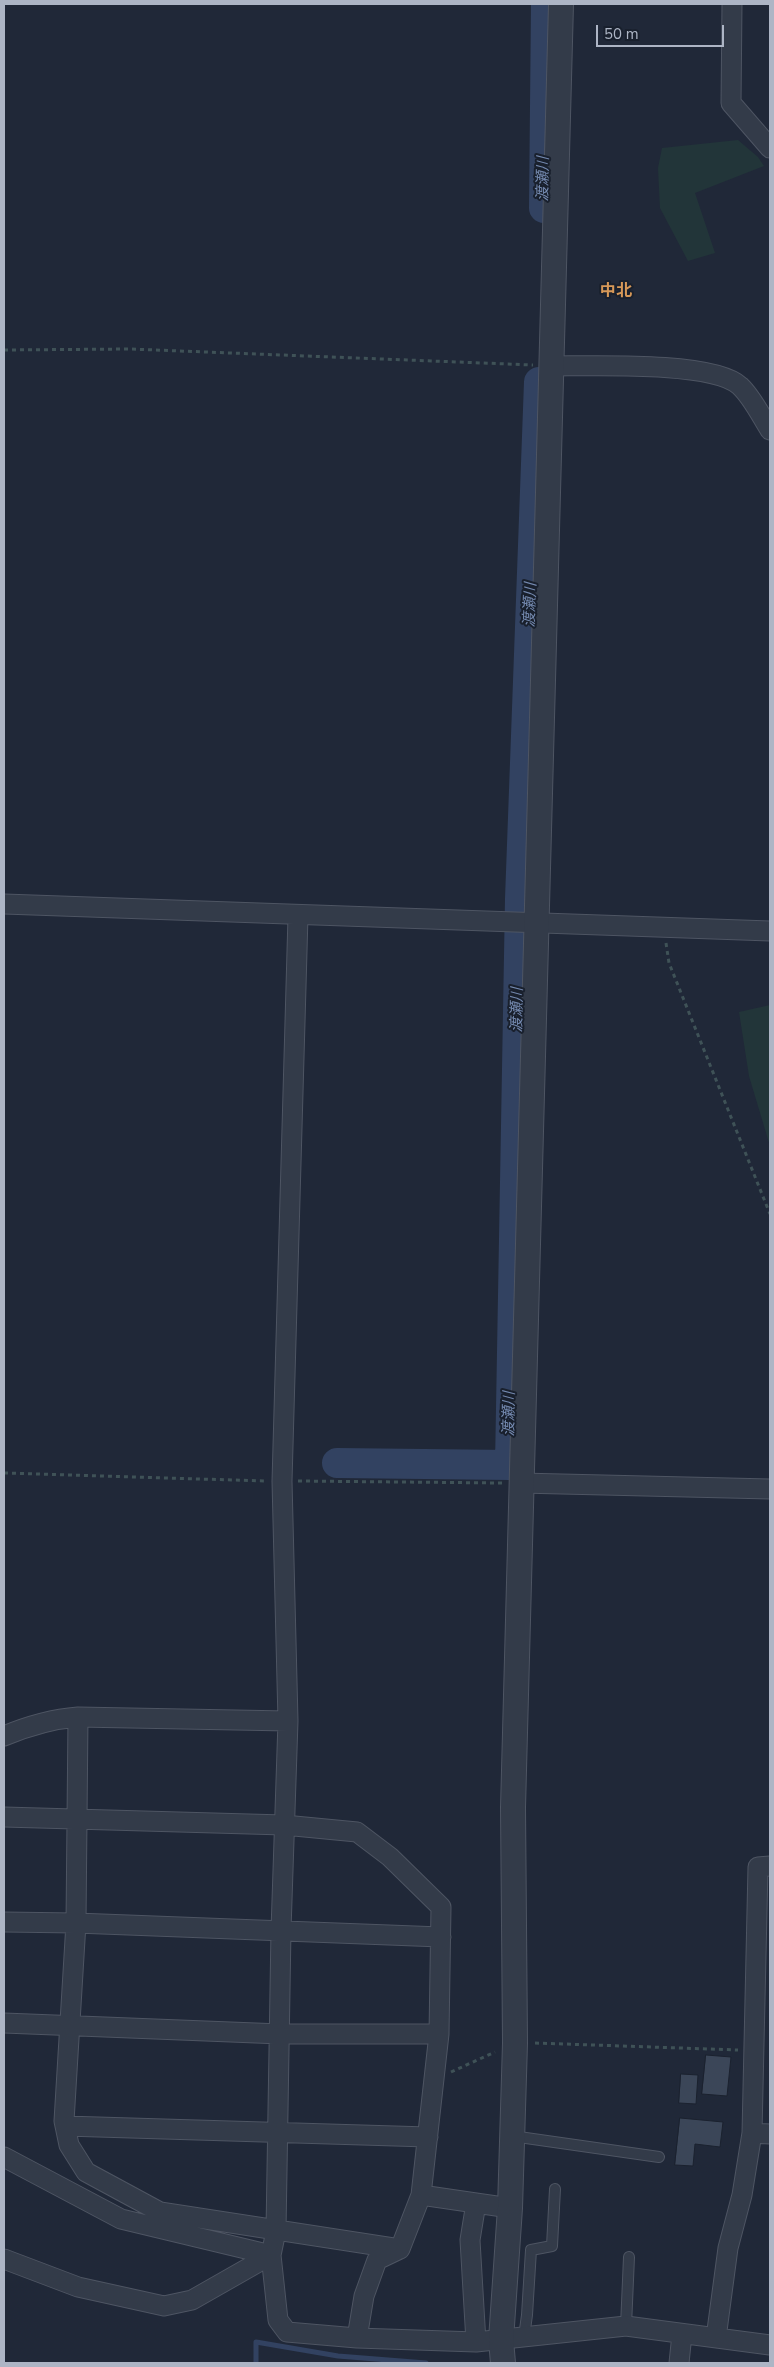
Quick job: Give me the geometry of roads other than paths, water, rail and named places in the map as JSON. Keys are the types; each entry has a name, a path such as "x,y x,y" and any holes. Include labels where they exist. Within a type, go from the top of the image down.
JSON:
{"street":[{"path":"509,2347 510,2208 515,2043 513,1807 520,1484 525,1403 535,923 561,4"},
{"path":"732,4 731,103 770,148"},
{"path":"552,366 655,368 714,373 740,385 770,430"},
{"path":"4,904 298,916 770,931"},
{"path":"298,916 282,1481 288,1721 281,1930 281,2034 276,2231 271,2256 278,2320 287,2332 357,2338 476,2342 509,2347 626,2326 770,2346"},
{"path":"520,1484 770,1489"},
{"path":"4,1736 59,1718 78,1716 288,1721"},
{"path":"78,1716 76,1923 65,2126 69,2144 86,2172 160,2212 400,2249"},
{"path":"4,1817 284,1826 357,1832 390,1858 441,1907 439,2034 421,2195 400,2249 377,2260 364,2296 357,2338"},
{"path":"716,2338 728,2248 761,2133 762,2051 758,1867 770,1866"},
{"path":"4,1922 281,1930 441,1937"},
{"path":"4,2023 71,2024 281,2034 439,2034"},
{"path":"65,2126 428,2137"},
{"path":"4,2157 121,2220 271,2256"},
{"path":"421,2195 510,2208"},
{"path":"476,2203 470,2240 476,2342"},
{"path":"4,2260 78,2287 164,2306 192,2300 271,2256"},
{"path":"680,2363 682,2334"}],"lane":[{"path":"512,2136 659,2157"},
{"path":"509,2347 527,2315 531,2250 552,2246 555,2190"},
{"path":"626,2326 630,2257"}],"waterway":[{"name":"渡瀬川","path":"544,208 546,4"},
{"name":"渡瀬川","path":"337,1463 510,1465 520,899 539,382"},
{"path":"256,2363 256,2342 338,2356 426,2363"}],"district":[{"name":"中北","path":"616,292"}]}
